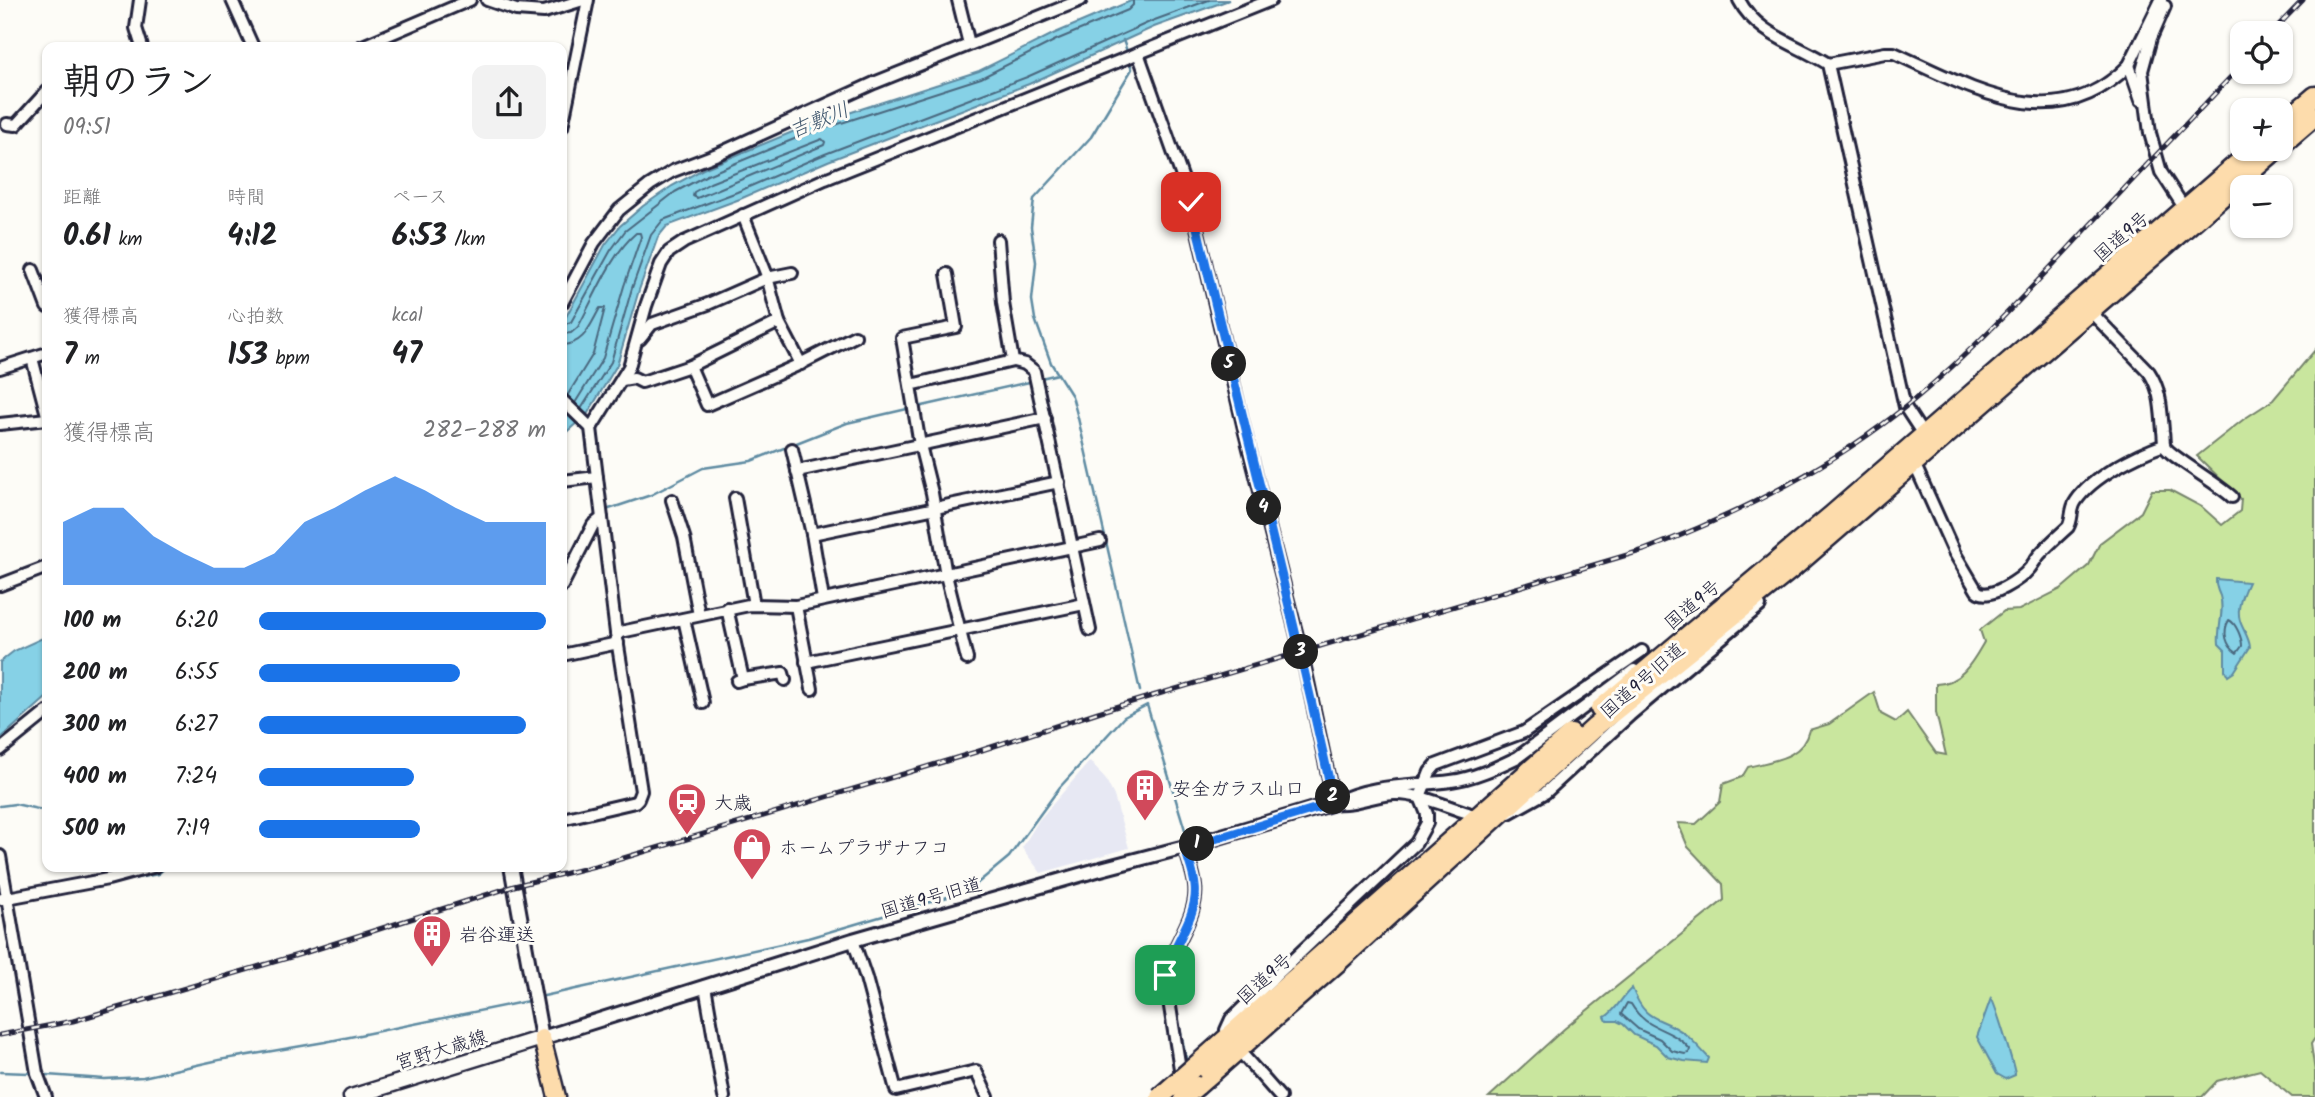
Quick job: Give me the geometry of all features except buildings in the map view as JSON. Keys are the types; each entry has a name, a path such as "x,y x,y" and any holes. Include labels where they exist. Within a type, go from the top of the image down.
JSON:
{"highway":[{"path":"2293,115 2315,96"},
{"name":"国道9号","path":"2293,134 2315,116"},
{"name":"国道9号","path":"1160,1097 1190,1087 1530,769 1924,436 2240,161"},
{"name":"国道9号","path":"1233,1044 1405,902 1595,727 1794,567 2262,161"}],"main road":[{"name":"宮野大歳線","path":"351,1097 542,1038"},
{"path":"542,1038 557,1097"}],"street":[{"path":"140,0 136,28 140,42"},
{"path":"232,0 251,42"},
{"path":"371,42 470,0"},
{"path":"487,0 516,10 544,12 585,0 567,99"},
{"path":"958,0 969,44"},
{"path":"567,294 594,243 619,210 650,185 673,171 720,153 874,83 1081,0"},
{"path":"588,424 629,367 655,277 669,252 684,242 825,179 1271,0"},
{"path":"1739,0 1753,18 1772,35 1828,64 1885,52 1894,53 1973,88 2026,104 2057,104 2104,87 2130,65 2161,0"},
{"path":"2167,0 2142,71 2150,133 2161,173 2185,209"},
{"path":"1136,54 1191,202 1244,429 1304,663 1334,803"},
{"path":"1828,64 1905,407 1924,436"},
{"path":"2130,65 2141,101 2147,107"},
{"path":"2,123 16,125 42,96"},
{"path":"743,215 767,278 779,322 801,364"},
{"path":"998,240 1003,303 1013,361"},
{"path":"33,270 42,294"},
{"path":"636,344 652,324 708,304 767,278 792,272"},
{"path":"947,274 956,327 902,338 946,575 967,659"},
{"path":"2090,311 2156,382 2160,394 2164,445 2170,453 2232,496"},
{"path":"622,380 634,378 642,382 690,366 779,322"},
{"path":"690,366 708,405 855,337"},
{"path":"0,368 42,355"},
{"path":"32,358 42,397"},
{"path":"911,385 1013,361 1025,364 1034,371 1090,630"},
{"path":"567,405 588,424 641,791 638,799 567,818"},
{"path":"0,424 42,418"},
{"path":"797,471 1045,418"},
{"path":"1914,463 1954,552 1977,591 1987,595 2007,586 2029,569 2039,555 2068,527 2074,503 2086,489 2112,470 2164,445"},
{"path":"792,449 812,534 823,599"},
{"path":"567,480 597,477"},
{"path":"812,534 1059,482"},
{"path":"735,498 754,605"},
{"path":"672,500 684,537 699,615"},
{"path":"567,576 593,525 602,518"},
{"path":"567,653 684,618 727,608 754,605 796,606 1100,541"},
{"name":"国道9号旧道","path":"1508,813 1545,793 1630,715 1776,591 1794,567"},
{"path":"0,585 42,569"},
{"path":"806,662 1084,604"},
{"path":"796,606 812,689"},
{"path":"727,608 740,680 783,673"},
{"path":"684,618 703,703"},
{"path":"1280,1097 1233,1044 1226,1030 1231,1019 1423,834 1427,814 1420,797 1430,772 1436,765 1524,732 1642,651"},
{"name":"国道9号旧道","path":"542,1038 853,940 1097,870 1185,848 1334,803 1348,795 1470,777 1518,757 1624,678 1662,656"},
{"path":"0,750 42,716"},
{"name":"国道9号旧道","path":"1334,803 1349,804 1394,794 1420,797 1468,813"},
{"path":"1185,848 1196,896 1165,975 1190,1087"},
{"path":"0,856 3,898 27,1004 37,1073 46,1097"},
{"path":"3,898 133,872"},
{"path":"512,872 542,1038"},
{"path":"853,940 897,1093 976,1071 988,1097"},
{"path":"705,986 724,1097"}],"shaded area":[{"path":"1090,761 1106,780 1114,796 1129,848 1041,873 1022,848 1039,820"}],"green space":[{"path":"2315,350 2315,1038 2311,1044 2315,1097 2292,1097 2260,1070 2217,1081 2202,1097 1489,1097 1564,1029 1724,900 1723,884 1688,847 1678,823 1696,824 1720,802 1723,784 1742,777 1748,767 1793,753 1805,740 1809,730 1829,724 1874,692 1881,714 1896,722 1907,712 1936,753 1946,755 1936,713 1936,684 1959,676 1971,664 1984,642 1980,630 2004,611 2019,610 2061,589 2089,565 2100,543 2141,512 2152,490 2170,490 2202,507 2222,525 2240,511 2241,499 2197,456 2273,400"}],"water":[{"path":"1133,0 1229,0 1154,27 1029,84 667,226 658,237 617,365 588,413 567,432 567,315 605,245 620,226 643,206 703,169 802,128 979,71 1053,34"},
{"path":"2216,579 2248,582 2239,616 2250,647 2234,672 2228,676 2225,670 2225,650 2219,644 2222,608"},
{"path":"42,638 42,701 0,739 0,662 14,651"},
{"path":"1632,988 1649,1014 1688,1037 1709,1058 1707,1063 1668,1057 1656,1045 1634,1035 1623,1024 1607,1021 1605,1017"},
{"path":"1991,998 2015,1075 2006,1079 1997,1074 1977,1037"}],"waterway":[{"path":"1123,40 1128,54"},
{"path":"1129,60 1132,69 1091,137 1034,199 1031,227 1036,262 1032,300 1035,319 1051,363 1072,396 1140,691"},
{"path":"1041,378 1058,374"},
{"path":"918,407 1034,381"},
{"path":"606,510 651,495 703,468 751,461 847,423 907,409"},
{"path":"575,647 599,641"},
{"path":"544,996 808,938 968,891 1009,857 1060,787 1124,717 1147,705 1189,843"},
{"path":"0,806 15,804 42,810"},
{"path":"111,883 160,872"},
{"path":"1198,910 1202,889 1199,879"},
{"path":"3,911 14,970"},
{"path":"47,1075 104,1079 143,1077 528,1001"},
{"path":"1175,1004 1187,1063"},
{"path":"0,1072 29,1073"}],"railway":[{"path":"2283,21 2303,0"},
{"path":"0,1035 73,1021 301,954 514,886 607,863 976,752 1098,712 1644,550 1710,523 1806,475 1866,436 1920,395 2012,308 2230,78"}],"place":[{"name":"安全ガラス山口","path":"1145,822"},
{"name":"大歳","path":"687,836"},
{"name":"ホームプラザナフコ","path":"752,881"},
{"name":"岩谷運送","path":"432,968"}],"route":[{"path":"1165,975 1196,896 1185,848 1334,803 1304,663 1244,429 1191,202"}],"water label":[{"name":"吉敷川","path":"819,120"}]}
